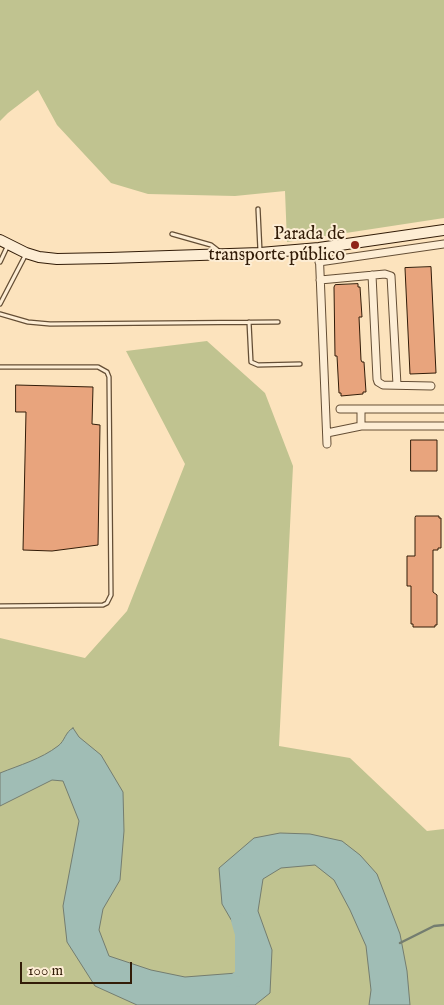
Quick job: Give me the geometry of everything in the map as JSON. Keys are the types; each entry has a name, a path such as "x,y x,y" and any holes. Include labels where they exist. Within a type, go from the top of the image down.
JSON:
{"street":[{"path":"4,242 26,254 57,259 225,255 260,254 319,248 444,230"},
{"path":"319,262 444,244"},
{"path":"319,248 327,444"},
{"path":"320,280 385,274 390,276 397,386"},
{"path":"372,275 376,379 380,384 431,386"},
{"path":"340,409 444,409"},
{"path":"361,409 361,426"},
{"path":"327,433 361,426 444,426"}],"lane":[{"path":"258,209 260,254"},
{"path":"172,234 211,245 225,255"},
{"path":"0,262 4,242"},
{"path":"0,304 26,254"},
{"path":"0,314 28,322 50,324 278,322"},
{"path":"249,322 251,362 258,365 300,364"},
{"path":"0,367 98,368 107,372 109,377 111,595 107,604 103,605 0,606"}],"green space":[{"path":"0,0 444,0 444,218 287,242 285,191 235,196 148,194 111,183 57,125 38,90 0,121"},
{"path":"207,341 265,393 293,466 279,746 350,758 427,831 444,829 444,1005 0,1005 0,638 85,658 127,611 185,464 126,351"}],"water":[{"path":"73,728 79,737 101,755 123,792 124,831 120,880 103,909 99,930 109,956 151,970 185,977 237,973 248,956 244,942 222,904 219,868 254,838 280,833 310,834 342,841 360,855 377,874 400,934 407,971 410,1005 369,1005 371,990 366,946 334,880 315,865 281,868 263,879 258,911 272,950 270,993 255,1005 137,1005 95,986 67,942 63,906 79,821 63,781 52,780 0,806 0,773 45,755 60,744"}],"building":[{"path":"431,267 436,373 410,374 405,268"},
{"path":"358,284 358,287 360,287 362,317 359,317 361,360 364,362 366,392 363,392 363,394 341,396 341,393 339,393 337,356 335,356 334,287 335,285"},
{"path":"16,385 93,387 92,424 100,425 98,545 52,551 23,550 26,412 16,412"},
{"path":"411,440 437,440 437,471 411,471"},
{"path":"416,516 439,516 441,518 441,548 433,550 433,592 437,595 437,625 435,627 413,627 413,624 411,624 411,586 407,586 407,556 415,556"}],"waterway":[{"path":"236,980 242,975 242,934 238,920"},
{"path":"400,943 434,926 444,925"}],"place":[{"name":"Parada de transporte público","path":"355,245"}]}
